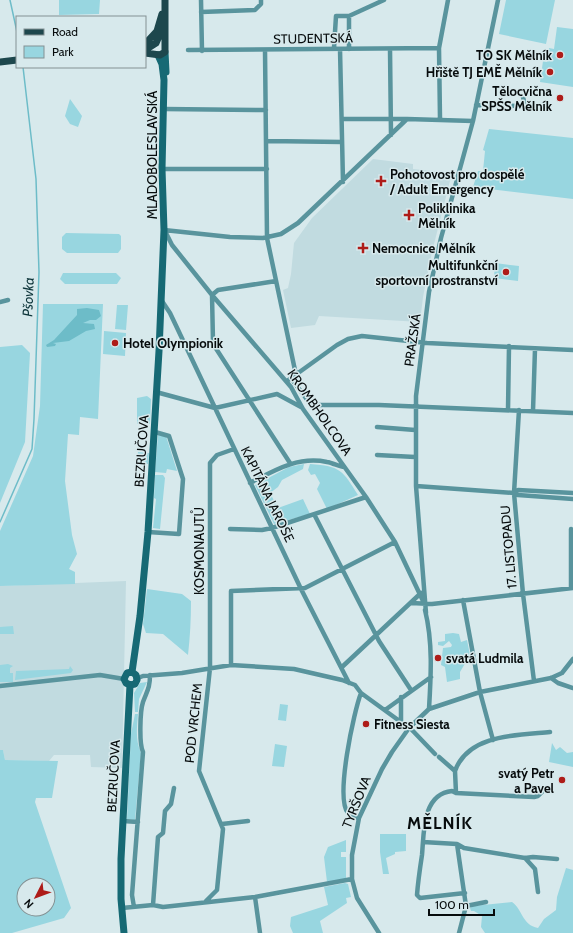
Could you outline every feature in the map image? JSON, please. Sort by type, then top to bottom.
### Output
[{"type":"main road","name":"MLADOBOLESLAVSKÁ","points":[[165,3],[165,49]]},
{"type":"main road","points":[[146,53],[156,55],[165,49],[162,43],[151,44],[157,31],[165,3]]},
{"type":"main road","name":"MLADOBOLESLAVSKÁ","points":[[156,55],[152,50],[151,44],[165,20]]},
{"type":"main road","points":[[0,62],[16,60]]},
{"type":"street","points":[[201,0],[202,50]]},
{"type":"street","points":[[201,12],[255,10],[261,4],[261,0]]},
{"type":"street","points":[[334,48],[336,16],[349,16],[384,0]]},
{"type":"street","points":[[440,119],[440,48],[448,0]]},
{"type":"street","name":"PRAŽSKÁ","points":[[424,606],[416,486],[415,406],[429,292],[441,238],[473,121],[498,0]]},
{"type":"street","points":[[349,16],[349,48]]},
{"type":"street","name":"STUDENTSKÁ","points":[[188,50],[440,48]]},
{"type":"street","name":"MLADOBOLESLAVSKÁ","points":[[164,80],[166,68],[165,49]]},
{"type":"street","points":[[340,49],[343,182]]},
{"type":"street","points":[[390,49],[391,135]]},
{"type":"street","points":[[265,50],[267,238],[276,280],[291,378],[311,405],[415,406],[519,410],[573,414]]},
{"type":"street","name":"MLADOBOLESLAVSKÁ","points":[[156,55],[162,64],[164,80],[162,169],[164,230]]},
{"type":"street","points":[[476,105],[525,106],[523,97]]},
{"type":"street","points":[[164,109],[266,110]]},
{"type":"street","points":[[342,119],[391,118],[473,121]]},
{"type":"street","points":[[164,230],[230,237],[267,238],[281,234],[298,223],[343,182],[407,119]]},
{"type":"street","points":[[266,141],[342,142]]},
{"type":"street","points":[[162,169],[267,169]]},
{"type":"street","name":"KROMBHOLCOVA","points":[[164,230],[172,245],[212,296],[291,378],[303,409],[366,497],[395,542],[420,594]]},
{"type":"street","name":"BEZRUČOVA","points":[[132,672],[140,616],[148,532],[155,432],[164,230]]},
{"type":"street","points":[[276,280],[218,290],[212,296],[213,342],[290,463]]},
{"type":"street","name":"KAPITÁNA JAROŠE","points":[[161,299],[170,313],[301,589],[349,683],[355,685],[361,693],[409,728],[455,771]]},
{"type":"street","points":[[0,302],[8,300]]},
{"type":"street","points":[[291,378],[348,339],[362,336],[423,343],[573,350]]},
{"type":"street","points":[[508,410],[509,346]]},
{"type":"street","points":[[533,411],[535,349]]},
{"type":"street","points":[[156,392],[215,408],[277,394],[303,409]]},
{"type":"street","name":"17. LISTOPADU","points":[[519,410],[514,493],[523,594],[534,681]]},
{"type":"street","points":[[377,427],[415,430]]},
{"type":"street","points":[[148,532],[179,534],[183,479],[169,436],[155,432]]},
{"type":"street","name":"KOSMONAUTŮ","points":[[210,668],[210,463],[217,455],[234,449]]},
{"type":"street","points":[[377,455],[415,457]]},
{"type":"street","points":[[250,483],[290,463],[299,461],[326,462],[344,466]]},
{"type":"street","points":[[416,486],[573,499]]},
{"type":"street","points":[[514,493],[518,490],[573,493]]},
{"type":"street","points":[[230,529],[262,530],[272,528],[315,516],[366,497]]},
{"type":"street","points":[[315,516],[376,636],[411,690]]},
{"type":"street","points":[[411,603],[424,606],[463,600],[572,588],[571,529]]},
{"type":"street","points":[[231,665],[231,591],[301,589],[395,542]]},
{"type":"street","points":[[413,579],[419,580],[423,577]]},
{"type":"street","name":"PRAŽSKÁ","points":[[423,583],[420,594],[430,636],[431,677],[429,709]]},
{"type":"street","points":[[342,667],[420,594]]},
{"type":"street","points":[[463,600],[480,692],[493,740]]},
{"type":"street","points":[[429,709],[480,692],[551,678],[562,673],[573,659]]},
{"type":"street","points":[[0,686],[100,675],[124,679],[126,683],[130,685],[135,684],[138,678],[150,675],[182,673],[231,665],[294,669],[349,683]]},
{"type":"street","name":"POD VRCHEM","points":[[206,901],[217,890],[222,824],[199,771],[210,668]]},
{"type":"street","points":[[124,679],[126,675],[132,672],[138,678]]},
{"type":"street","name":"BEZRUČOVA","points":[[134,907],[132,895],[143,752],[140,745],[142,703],[149,692],[150,675]]},
{"type":"street","points":[[385,710],[401,697],[431,677]]},
{"type":"street","points":[[551,678],[558,683],[573,688]]},
{"type":"street","name":"BEZRUČOVA","points":[[124,933],[120,881],[130,685]]},
{"type":"street","points":[[359,818],[348,814],[346,811],[344,791],[345,768],[352,727],[361,693]]},
{"type":"street","points":[[401,697],[401,722]]},
{"type":"street","name":"TYRŠOVA","points":[[379,933],[357,898],[352,879],[353,842],[359,818],[382,769],[409,728],[429,709]]},
{"type":"street","points":[[456,793],[455,771],[460,761],[472,749],[493,740],[519,735],[550,732]]},
{"type":"street","points":[[153,905],[158,837],[163,833],[165,811],[171,804],[174,788]]},
{"type":"street","points":[[465,893],[418,897],[423,827],[432,802],[445,791],[452,791],[456,793],[534,797],[538,796],[542,791]]},
{"type":"street","name":"BEZRUČOVA","points":[[123,821],[138,822]]},
{"type":"street","points":[[222,824],[248,821]]},
{"type":"street","points":[[423,842],[457,844],[464,848],[525,858],[533,856],[557,859]]},
{"type":"street","points":[[457,844],[466,906],[459,933]]},
{"type":"street","points":[[525,858],[534,869],[538,892]]},
{"type":"street","points":[[122,908],[153,905],[163,907],[206,901],[255,897],[352,879]]},
{"type":"street","points":[[255,897],[260,933]]},
{"type":"street","points":[[466,906],[486,902]]},
{"type":"shaded area","name":"Nemocnice Mělník","points":[[373,159],[413,164],[413,169],[452,173],[432,252],[423,297],[420,322],[319,316],[315,325],[291,328],[283,290],[288,288],[294,243],[312,218]]},
{"type":"shaded area","points":[[87,308],[99,310],[101,316],[96,320],[90,320],[83,323],[94,324],[95,329],[86,331],[69,341],[53,343],[56,344],[55,346],[47,347],[46,345],[54,340],[77,315],[77,309]]},
{"type":"shaded area","points":[[126,581],[122,768],[91,767],[90,755],[54,755],[49,761],[5,760],[3,750],[0,750],[0,586]]},
{"type":"green space","points":[[59,0],[100,0],[99,14],[59,15]]},
{"type":"green space","points":[[506,0],[555,0],[546,44],[499,34]]},
{"type":"green space","name":"TO SK Mělník","points":[[557,27],[573,29],[573,87],[540,82],[543,61],[547,62],[549,48],[554,49]]},
{"type":"green space","points":[[70,99],[82,116],[78,127],[70,124],[65,116]]},
{"type":"green space","points":[[489,129],[573,138],[573,199],[473,187],[478,171],[483,171],[485,151],[483,150]]},
{"type":"green space","points":[[66,233],[119,234],[121,236],[121,249],[118,253],[67,253],[62,249],[62,237]]},
{"type":"green space","name":"Multifunkční sportovní prostranství","points":[[495,263],[519,266],[518,281],[494,278]]},
{"type":"green space","points":[[63,273],[116,273],[121,278],[117,284],[65,284],[60,279]]},
{"type":"green space","points":[[43,304],[103,304],[98,419],[80,417],[79,435],[68,434],[65,481],[72,535],[77,554],[69,569],[75,572],[75,584],[0,586],[0,531],[33,456],[40,406]]},
{"type":"green space","points":[[117,305],[128,305],[126,330],[115,329]]},
{"type":"green space","name":"Hotel Olympionik","points":[[104,331],[126,333],[125,356],[103,354]]},
{"type":"green space","points":[[22,345],[30,353],[25,442],[0,503],[0,347]]},
{"type":"green space","points":[[147,396],[151,399],[150,424],[137,424],[137,398]]},
{"type":"green space","points":[[158,435],[166,436],[177,471],[167,469],[166,473],[155,472]]},
{"type":"green space","points":[[138,452],[149,453],[148,464],[137,463]]},
{"type":"green space","points":[[304,464],[303,469],[282,480],[278,487],[270,493],[278,508],[303,499],[310,514],[274,524],[255,485],[289,467]]},
{"type":"green space","points":[[310,464],[328,466],[340,471],[349,480],[358,495],[327,509],[317,489],[320,483],[315,474],[311,475],[308,470]]},
{"type":"green space","points":[[155,475],[163,475],[165,478],[160,529],[153,528],[156,499],[154,498]]},
{"type":"green space","points":[[147,589],[182,594],[191,601],[188,655],[163,634],[146,633],[143,624]]},
{"type":"green space","points":[[13,626],[14,634],[0,634],[0,627]]},
{"type":"green space","points":[[445,634],[459,634],[461,642],[467,640],[470,655],[460,672],[460,679],[447,682],[445,667],[441,665],[443,648],[451,647],[452,645],[449,641],[443,646],[438,645],[438,642],[445,641]]},
{"type":"green space","points":[[8,664],[13,666],[10,668],[10,673],[13,673],[13,682],[0,682],[0,665]]},
{"type":"green space","points":[[70,666],[73,670],[71,673],[15,680],[16,671],[69,669]]},
{"type":"green space","points":[[147,682],[139,699],[138,712],[135,712],[134,693],[140,683]]},
{"type":"green space","points":[[280,704],[288,705],[286,721],[278,720]]},
{"type":"green space","points":[[135,714],[138,714],[137,738],[141,753],[135,820],[127,819],[131,734]]},
{"type":"green space","points":[[552,743],[556,750],[560,747],[567,753],[573,752],[573,767],[549,762]]},
{"type":"green space","points":[[275,744],[287,746],[284,767],[272,766]]},
{"type":"green space","points":[[0,750],[3,750],[5,760],[58,761],[52,798],[36,798],[35,802],[71,908],[64,918],[12,933],[0,933]]},
{"type":"green space","points":[[380,834],[406,834],[406,851],[395,852],[395,854],[386,858],[389,874],[383,874],[380,852]]},
{"type":"green space","points":[[346,840],[346,852],[341,852],[341,857],[346,857],[346,879],[327,882],[324,857],[328,847]]},
{"type":"green space","points":[[566,868],[573,870],[573,933],[485,933],[481,927],[482,916],[474,911],[471,911],[470,908],[473,906],[512,902],[516,905],[529,924],[538,928],[544,919],[556,910],[557,897]]},
{"type":"green space","points":[[345,883],[348,884],[351,897],[346,898],[347,903],[320,921],[323,933],[293,933],[290,926],[291,917],[328,905],[324,887]]},
{"type":"waterway","name":"Pšovka","points":[[10,0],[16,27]]},
{"type":"waterway","name":"Pšovka","points":[[0,522],[32,449],[34,419],[39,272],[36,179],[23,68]]},
{"type":"place","name":"TO SK Mělník","points":[[560,55]]},
{"type":"place","name":"Hřiště TJ EMĚ Mělník","points":[[550,72]]},
{"type":"place","name":"Tělocvična SPŠS Mělník","points":[[560,98]]},
{"type":"place","name":"Pohotovost pro dospělé / Adult Emergency","points":[[381,181]]},
{"type":"place","name":"Poliklinika Mělník","points":[[409,215]]},
{"type":"place","name":"Nemocnice Mělník","points":[[363,248]]},
{"type":"place","name":"Multifunkční sportovní prostranství","points":[[506,272]]},
{"type":"place","name":"Hotel Olympionik","points":[[115,343]]},
{"type":"place","name":"svatá Ludmila","points":[[438,658]]},
{"type":"place","name":"Fitness Siesta","points":[[366,724]]},
{"type":"place","name":"svatý Petr a Pavel","points":[[562,780]]},
{"type":"district","name":"MĚLNÍK","points":[[440,823]]}]
